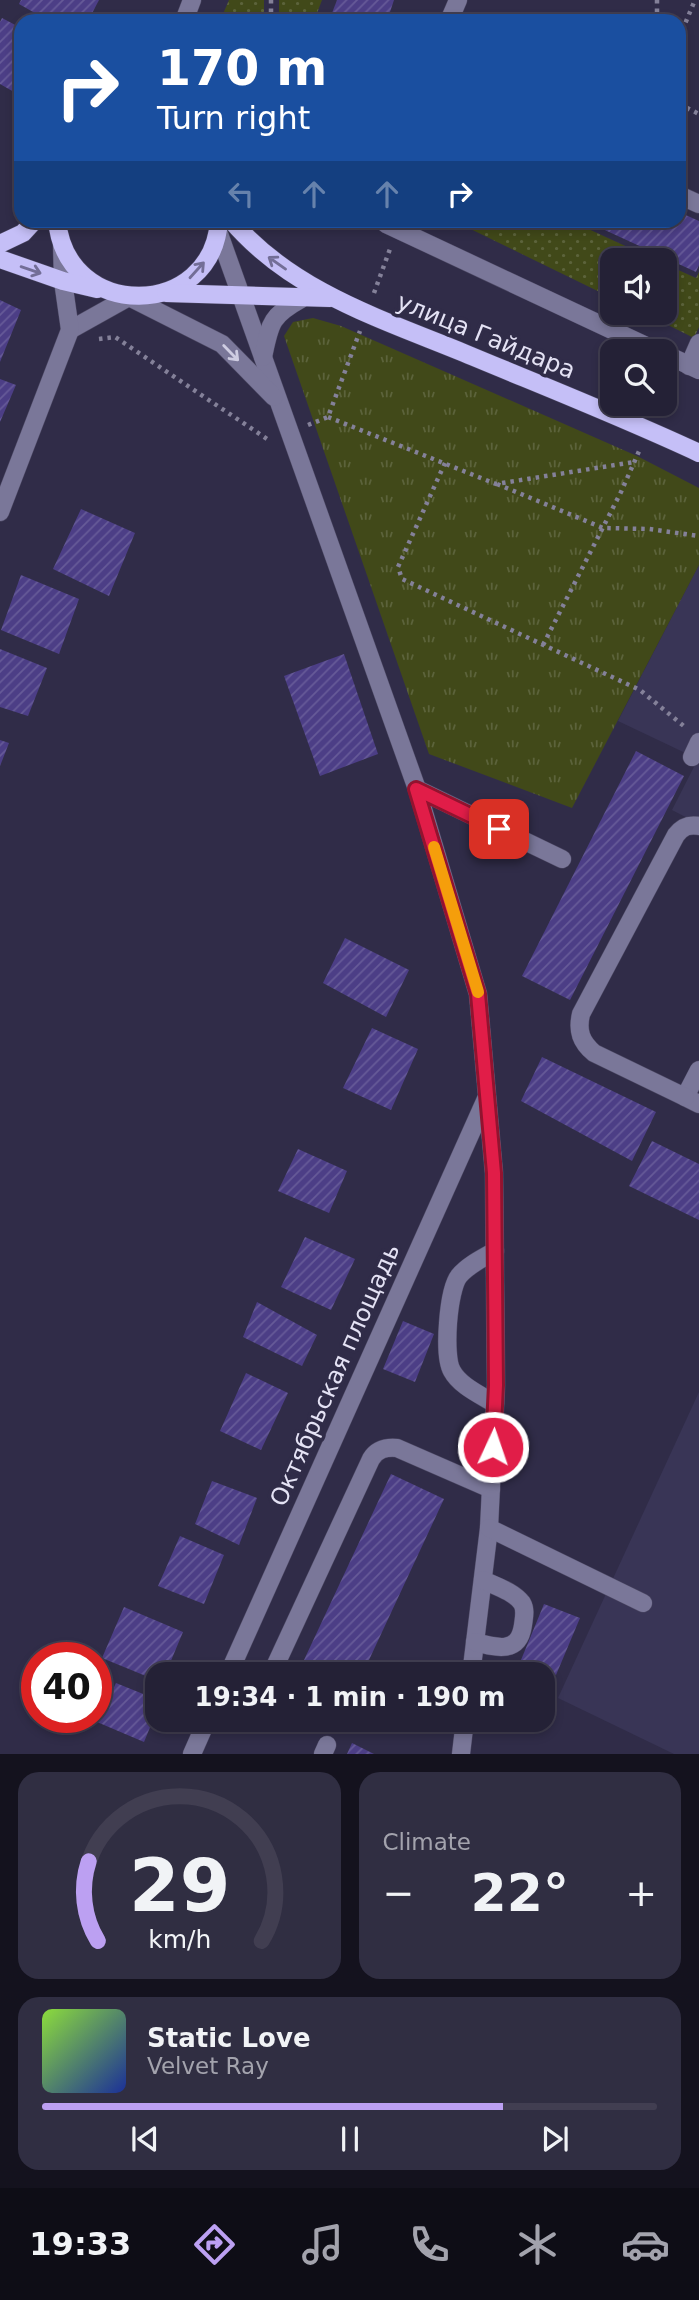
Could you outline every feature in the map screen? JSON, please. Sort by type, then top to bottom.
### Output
[{"type":"main road","points":[[0,244],[28,228]]},
{"type":"main road","points":[[59,228],[62,245],[79,271],[90,282],[107,291]]},
{"type":"main road","points":[[0,258],[63,281],[129,297],[152,296],[183,284],[199,270],[211,252],[220,228]]},
{"type":"main road","name":"улица Гайдара","points":[[229,228],[244,236],[272,261],[330,298],[699,453]]},
{"type":"main road","name":"улица Гайдара","points":[[163,293],[330,298]]},
{"type":"street","points":[[223,228],[241,296],[416,789],[478,994],[494,1173],[495,1404],[489,1528],[473,1662]]},
{"type":"street","points":[[397,228],[632,339]]},
{"type":"street","points":[[0,512],[70,330],[63,281],[62,245]]},
{"type":"street","points":[[70,330],[129,297],[222,344],[279,402]]},
{"type":"street","points":[[263,357],[274,318],[282,309],[301,299]]},
{"type":"street","points":[[677,360],[694,368],[699,344]]},
{"type":"street","points":[[416,789],[562,859]]},
{"type":"street","points":[[699,826],[687,826],[676,835],[581,1014],[579,1024],[584,1045],[594,1053],[692,1100],[699,1070]]},
{"type":"street","name":"Октябрьская площадь","points":[[234,1662],[487,1096]]},
{"type":"street","points":[[495,1251],[466,1269],[455,1283],[447,1354],[451,1370],[456,1377],[495,1404]]},
{"type":"street","points":[[277,1662],[371,1459],[378,1451],[397,1448],[491,1489]]},
{"type":"street","points":[[489,1528],[643,1603]]},
{"type":"street","points":[[475,1642],[499,1647],[512,1645],[522,1634],[525,1609],[519,1600],[483,1580]]},
{"type":"street","points":[[192,1754],[202,1732]]},
{"type":"street","points":[[461,1754],[464,1732]]},
{"type":"path","points":[[686,21],[695,0]]},
{"type":"path","points":[[328,417],[603,528],[649,529],[699,536]]},
{"type":"path","points":[[543,645],[649,430]]},
{"type":"path","points":[[496,484],[634,462]]},
{"type":"path","points":[[445,463],[398,567],[402,579],[640,690],[693,743]]},
{"type":"shaded area","points":[[699,565],[699,824],[672,810],[698,759],[618,721]]},
{"type":"shaded area","points":[[699,1392],[699,1754],[674,1754],[558,1698]]},
{"type":"green space","points":[[229,0],[264,0],[264,14],[223,14]]},
{"type":"green space","points":[[279,0],[322,0],[317,14],[279,14]]},
{"type":"green space","points":[[468,228],[586,228],[630,248],[600,248],[600,292]]},
{"type":"green space","points":[[677,269],[696,278],[699,272],[699,327],[694,338],[668,325],[677,325]]},
{"type":"green space","points":[[313,318],[341,326],[637,456],[699,488],[699,565],[572,808],[429,754],[284,336],[293,322]]},
{"type":"building","points":[[21,0],[99,0],[92,14],[37,14],[19,4]]},
{"type":"building","points":[[337,0],[394,0],[389,14],[332,14]]},
{"type":"building","points":[[2,18],[14,24],[14,92],[0,84]]},
{"type":"building","points":[[686,215],[699,221],[699,265],[696,272],[677,263],[677,248],[644,248],[600,228],[686,228]]},
{"type":"building","points":[[0,300],[21,310],[0,362]]},
{"type":"building","points":[[0,379],[16,385],[0,422]]},
{"type":"building","points":[[81,509],[135,533],[109,596],[53,569]]},
{"type":"building","points":[[21,575],[79,599],[59,654],[1,630]]},
{"type":"building","points":[[0,649],[47,668],[28,716],[0,707]]},
{"type":"building","points":[[344,654],[378,754],[320,776],[284,676]]},
{"type":"building","points":[[0,740],[9,743],[0,766]]},
{"type":"building","points":[[636,751],[684,776],[570,1000],[522,976]]},
{"type":"building","points":[[345,938],[409,970],[386,1017],[323,983]]},
{"type":"building","points":[[372,1028],[418,1049],[391,1110],[343,1088]]},
{"type":"building","points":[[542,1057],[656,1112],[632,1161],[521,1101]]},
{"type":"building","points":[[652,1141],[699,1164],[699,1220],[629,1186]]},
{"type":"building","points":[[298,1149],[347,1171],[329,1213],[278,1191]]},
{"type":"building","points":[[305,1237],[355,1259],[331,1310],[281,1287]]},
{"type":"building","points":[[257,1302],[317,1335],[302,1366],[243,1337]]},
{"type":"building","points":[[403,1321],[434,1334],[415,1382],[383,1369]]},
{"type":"building","points":[[246,1373],[288,1393],[261,1450],[220,1431]]},
{"type":"building","points":[[391,1474],[444,1499],[368,1662],[303,1662]]},
{"type":"building","points":[[212,1481],[257,1498],[239,1545],[195,1524]]},
{"type":"building","points":[[180,1536],[224,1555],[204,1604],[158,1586]]},
{"type":"building","points":[[544,1604],[580,1618],[556,1675],[555,1662],[521,1660]]},
{"type":"building","points":[[124,1607],[183,1632],[170,1662],[145,1662],[145,1676],[112,1662],[112,1642],[109,1642]]},
{"type":"building","points":[[116,1683],[145,1695],[145,1732],[148,1732],[144,1742],[112,1728],[112,1691]]},
{"type":"building","points":[[352,1743],[374,1754],[347,1754]]},
{"type":"slow traffic","points":[[434,847],[478,992]]},
{"type":"route","points":[[493,1447],[496,1385],[494,1173],[478,994],[416,789],[499,829]]}]
